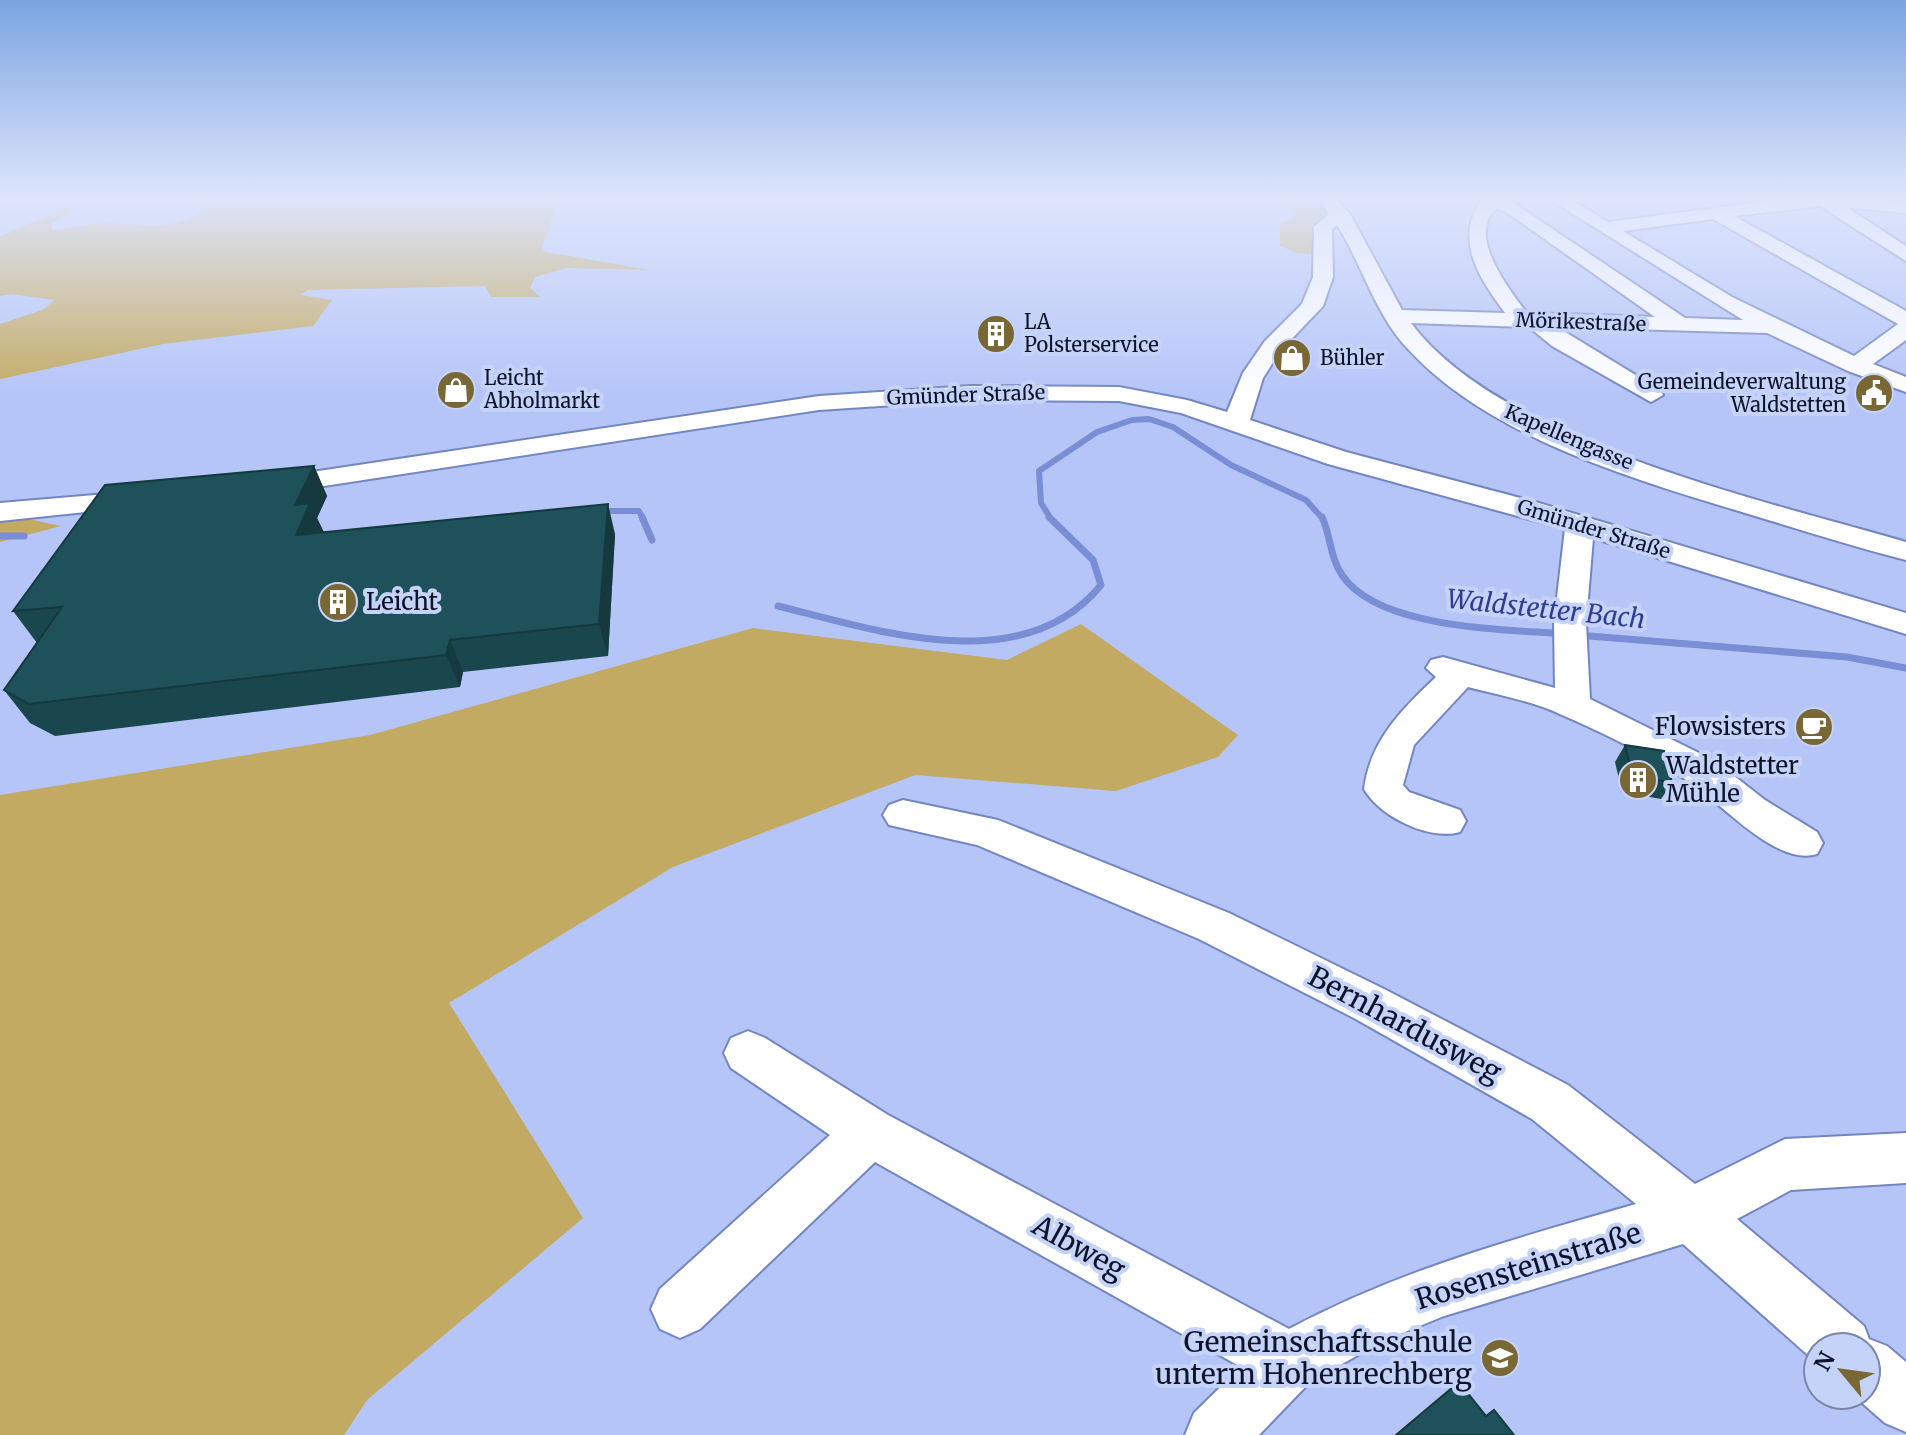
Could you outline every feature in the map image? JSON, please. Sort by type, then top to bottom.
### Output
[{"type":"street","points":[[1236,423],[1251,378],[1273,346],[1312,306],[1323,277],[1323,264]]},
{"type":"street","name":"Kapellengasse","points":[[1367,264],[1394,316],[1414,343],[1448,376],[1475,395],[1564,439],[1654,474],[1906,551]]},
{"type":"street","points":[[1485,264],[1528,320],[1651,395]]},
{"type":"street","points":[[1593,264],[1682,326]]},
{"type":"street","points":[[1661,264],[1769,327],[1906,385]]},
{"type":"street","points":[[1807,264],[1906,320]]},
{"type":"street","name":"Mörikestraße","points":[[1394,316],[1769,327]]},
{"type":"street","points":[[1856,366],[1906,329]]},
{"type":"street","name":"Gmünder Straße","points":[[244,489],[378,472],[760,410],[860,399],[1083,391],[1158,400],[1337,458],[1580,524],[1906,624]]},
{"type":"street","points":[[0,512],[166,496]]},
{"type":"street","points":[[1573,705],[1571,633],[1580,524]]},
{"type":"street","points":[[1446,821],[1395,802],[1383,789],[1383,768],[1398,737],[1452,671],[1573,705],[1702,771],[1751,810],[1803,843]]},
{"type":"street","name":"Bernhardusweg","points":[[903,815],[984,831],[1214,926],[1370,1004],[1550,1102],[1691,1215],[1825,1331]]},
{"type":"street","name":"Albweg","points":[[748,1053],[870,1132],[1289,1361]]},
{"type":"street","points":[[680,1309],[870,1132]]},
{"type":"street","name":"Rosensteinstraße","points":[[1216,1435],[1289,1361],[1363,1321],[1443,1288],[1691,1215],[1785,1165],[1839,1159],[1906,1158]]},
{"type":"street","points":[[1882,1381],[1906,1402]]},
{"type":"shaded area","points":[[0,264],[615,264],[649,270],[566,268],[535,277],[530,288],[540,297],[491,297],[485,286],[308,290],[300,295],[332,300],[313,326],[163,344],[0,379],[0,324],[42,310],[55,300],[11,294],[0,296]]},
{"type":"shaded area","points":[[0,513],[61,526],[0,542]]},
{"type":"shaded area","points":[[1081,624],[1238,735],[1218,757],[1116,791],[915,775],[673,867],[449,1003],[583,1218],[367,1400],[344,1435],[0,1435],[0,795],[370,735],[753,628],[1007,660]]},
{"type":"building","name":"Leicht","points":[[314,466],[295,505],[310,503],[296,535],[608,504],[599,624],[450,640],[446,655],[29,704],[4,690],[62,607],[13,611],[105,485]]},
{"type":"building","points":[[1625,745],[1664,751],[1672,783],[1632,775]]},
{"type":"building","points":[[1459,1382],[1486,1416],[1494,1410],[1514,1435],[1396,1435]]},
{"type":"waterway","name":"Waldstetter Bach","points":[[1051,519],[1041,503],[1039,471],[1097,432],[1132,420],[1149,419],[1173,427],[1231,465],[1306,500],[1322,518]]},
{"type":"waterway","name":"Waldstetter Bach","points":[[600,511],[639,511],[642,517]]},
{"type":"waterway","name":"Waldstetter Bach","points":[[642,517],[652,540]]},
{"type":"waterway","name":"Waldstetter Bach","points":[[1322,518],[1342,575],[1359,593],[1383,606],[1444,623],[1563,634]]},
{"type":"waterway","name":"Waldstetter Bach","points":[[778,606],[860,627],[948,640],[991,640],[1032,632],[1069,614],[1101,585],[1093,560],[1051,519]]},
{"type":"waterway","name":"Waldstetter Bach","points":[[0,536],[24,536]]},
{"type":"waterway","name":"Waldstetter Bach","points":[[1577,635],[1847,657],[1906,668]]},
{"type":"place","name":"LA Polsterservice","points":[[996,334]]},
{"type":"place","name":"Bühler","points":[[1292,358]]},
{"type":"place","name":"Leicht Abholmarkt","points":[[456,390]]},
{"type":"place","name":"Gemeindeverwaltung Waldstetten","points":[[1874,393]]},
{"type":"place","name":"Leicht","points":[[338,602]]},
{"type":"place","name":"Flowsisters","points":[[1814,727]]},
{"type":"place","name":"Waldstetter Mühle","points":[[1638,780]]},
{"type":"place","name":"Gemeinschaftsschule unterm Hohenrechberg","points":[[1500,1358]]}]
